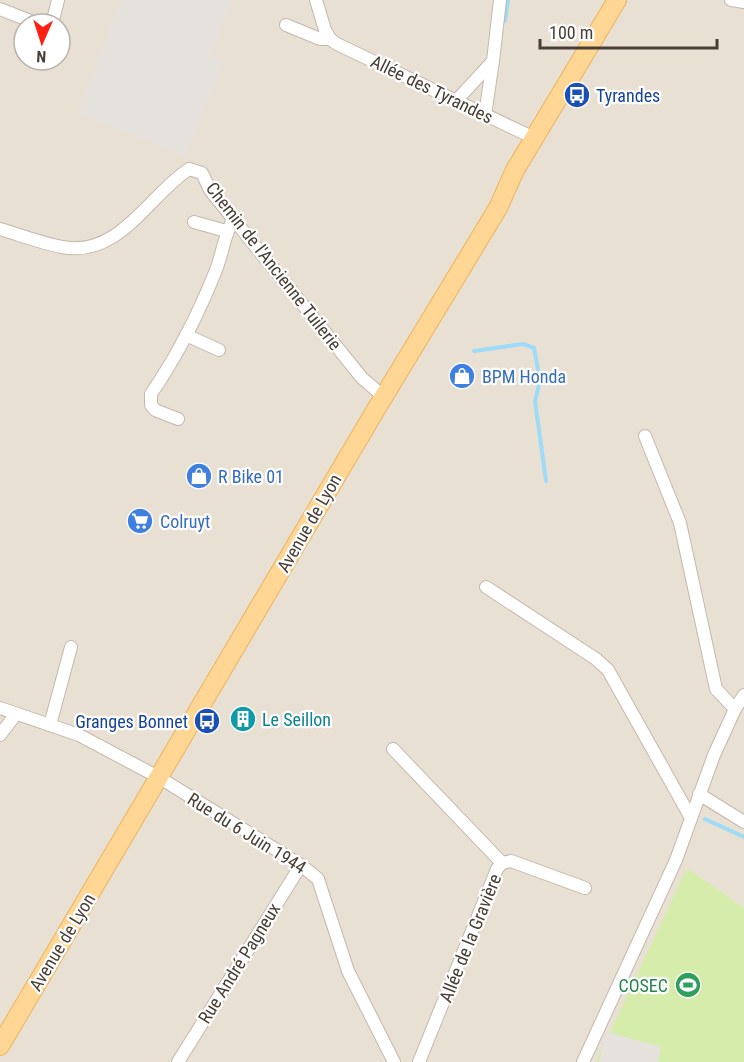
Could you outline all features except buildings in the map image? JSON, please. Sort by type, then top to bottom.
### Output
[{"type":"main road","name":"Avenue de Lyon","points":[[0,1046],[498,208],[515,170],[617,0]]},
{"type":"street","points":[[316,0],[330,39]]},
{"type":"street","points":[[485,115],[500,0]]},
{"type":"street","points":[[731,0],[744,2]]},
{"type":"street","name":"Allée des Tyrandes","points":[[286,25],[320,39],[330,39],[534,138]]},
{"type":"street","points":[[456,101],[493,61]]},
{"type":"street","name":"Chemin de l'Ancienne Tuilerie","points":[[0,229],[63,248],[86,249],[110,240],[132,222],[167,185],[189,169],[202,173],[210,190],[362,378],[384,397]]},
{"type":"street","points":[[178,419],[155,411],[151,405],[151,394],[186,335],[217,269],[226,231],[234,218]]},
{"type":"street","points":[[194,222],[226,231]]},
{"type":"street","points":[[186,335],[219,350]]},
{"type":"street","points":[[645,436],[680,523],[716,690],[735,709]]},
{"type":"street","points":[[486,587],[596,659],[608,670],[690,818]]},
{"type":"street","points":[[50,725],[71,647]]},
{"type":"street","points":[[583,1062],[676,860],[699,794],[735,709],[744,695]]},
{"type":"street","name":"Rue du 6 Juin 1944","points":[[0,708],[79,735],[160,778],[301,865],[318,879],[348,971],[394,1062]]},
{"type":"street","points":[[0,735],[16,714]]},
{"type":"street","points":[[393,749],[502,863]]},
{"type":"street","points":[[699,794],[744,822]]},
{"type":"street","name":"Allée de la Gravière","points":[[419,1062],[502,863],[511,861],[585,888]]},
{"type":"street","name":"Rue André Pagneux","points":[[178,1062],[301,865]]},
{"type":"shaded area","points":[[0,0],[744,0],[744,1062],[0,1062]]},
{"type":"shaded area","points":[[121,0],[232,0],[211,55],[223,62],[185,156],[77,113]]},
{"type":"shaded area","points":[[607,1032],[661,1047],[658,1062],[599,1062]]},
{"type":"green space","name":"COSEC","points":[[687,868],[744,908],[744,1062],[596,1062]]},
{"type":"waterway","points":[[505,21],[508,0]]},
{"type":"waterway","points":[[474,351],[523,344],[534,348],[540,381],[535,401],[546,481]]},
{"type":"waterway","points":[[705,819],[744,837]]},
{"type":"place","name":"Tyrandes","points":[[577,95]]},
{"type":"place","name":"BPM Honda","points":[[462,376]]},
{"type":"place","name":"R Bike 01","points":[[199,476]]},
{"type":"place","name":"Colruyt","points":[[140,521]]},
{"type":"place","name":"Le Seillon","points":[[243,719]]},
{"type":"place","name":"Granges Bonnet","points":[[207,721]]},
{"type":"place","name":"COSEC","points":[[688,985]]}]
